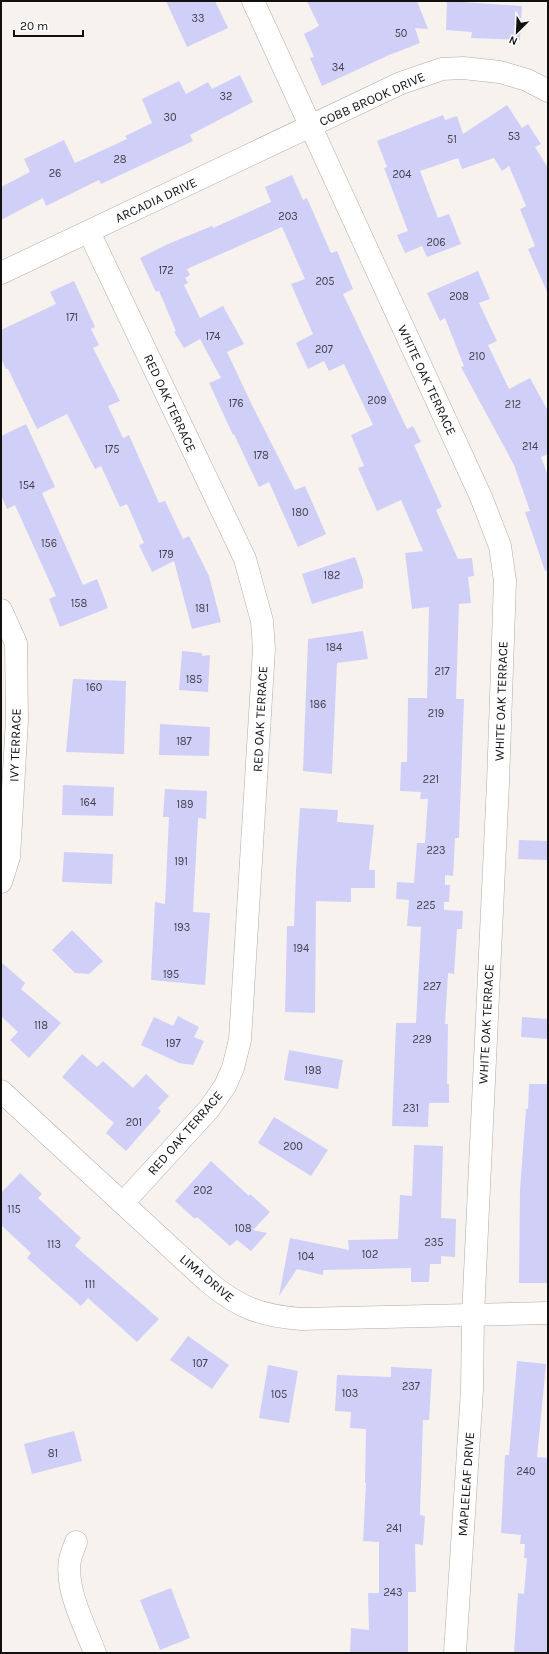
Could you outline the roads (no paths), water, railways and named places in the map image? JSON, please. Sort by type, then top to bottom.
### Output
[{"type":"street","name":"WHITE OAK TERRACE","points":[[252,1],[482,498],[500,546],[504,574],[498,783],[473,1315]]},
{"type":"street","name":"COBB BROOK DRIVE","points":[[310,127],[401,83],[442,69],[463,68],[500,72],[527,80],[548,91]]},
{"type":"street","name":"ARCADIA DRIVE","points":[[1,274],[310,127]]},
{"type":"street","name":"RED OAK TERRACE","points":[[89,232],[245,559],[262,621],[264,649],[240,1040],[233,1068],[225,1086],[209,1109],[123,1203]]},
{"type":"street","name":"IVY TERRACE","points":[[1,610],[16,643],[17,720],[9,857],[1,882]]},
{"type":"street","name":"LIMA DRIVE","points":[[1,1091],[222,1293],[255,1312],[278,1317],[302,1319],[473,1315]]},
{"type":"street","points":[[473,1315],[548,1313]]},
{"type":"street","name":"MAPLELEAF DRIVE","points":[[455,1653],[472,1390],[473,1315]]},
{"type":"street","points":[[76,1542],[70,1559],[69,1575],[73,1594],[95,1653]]}]
